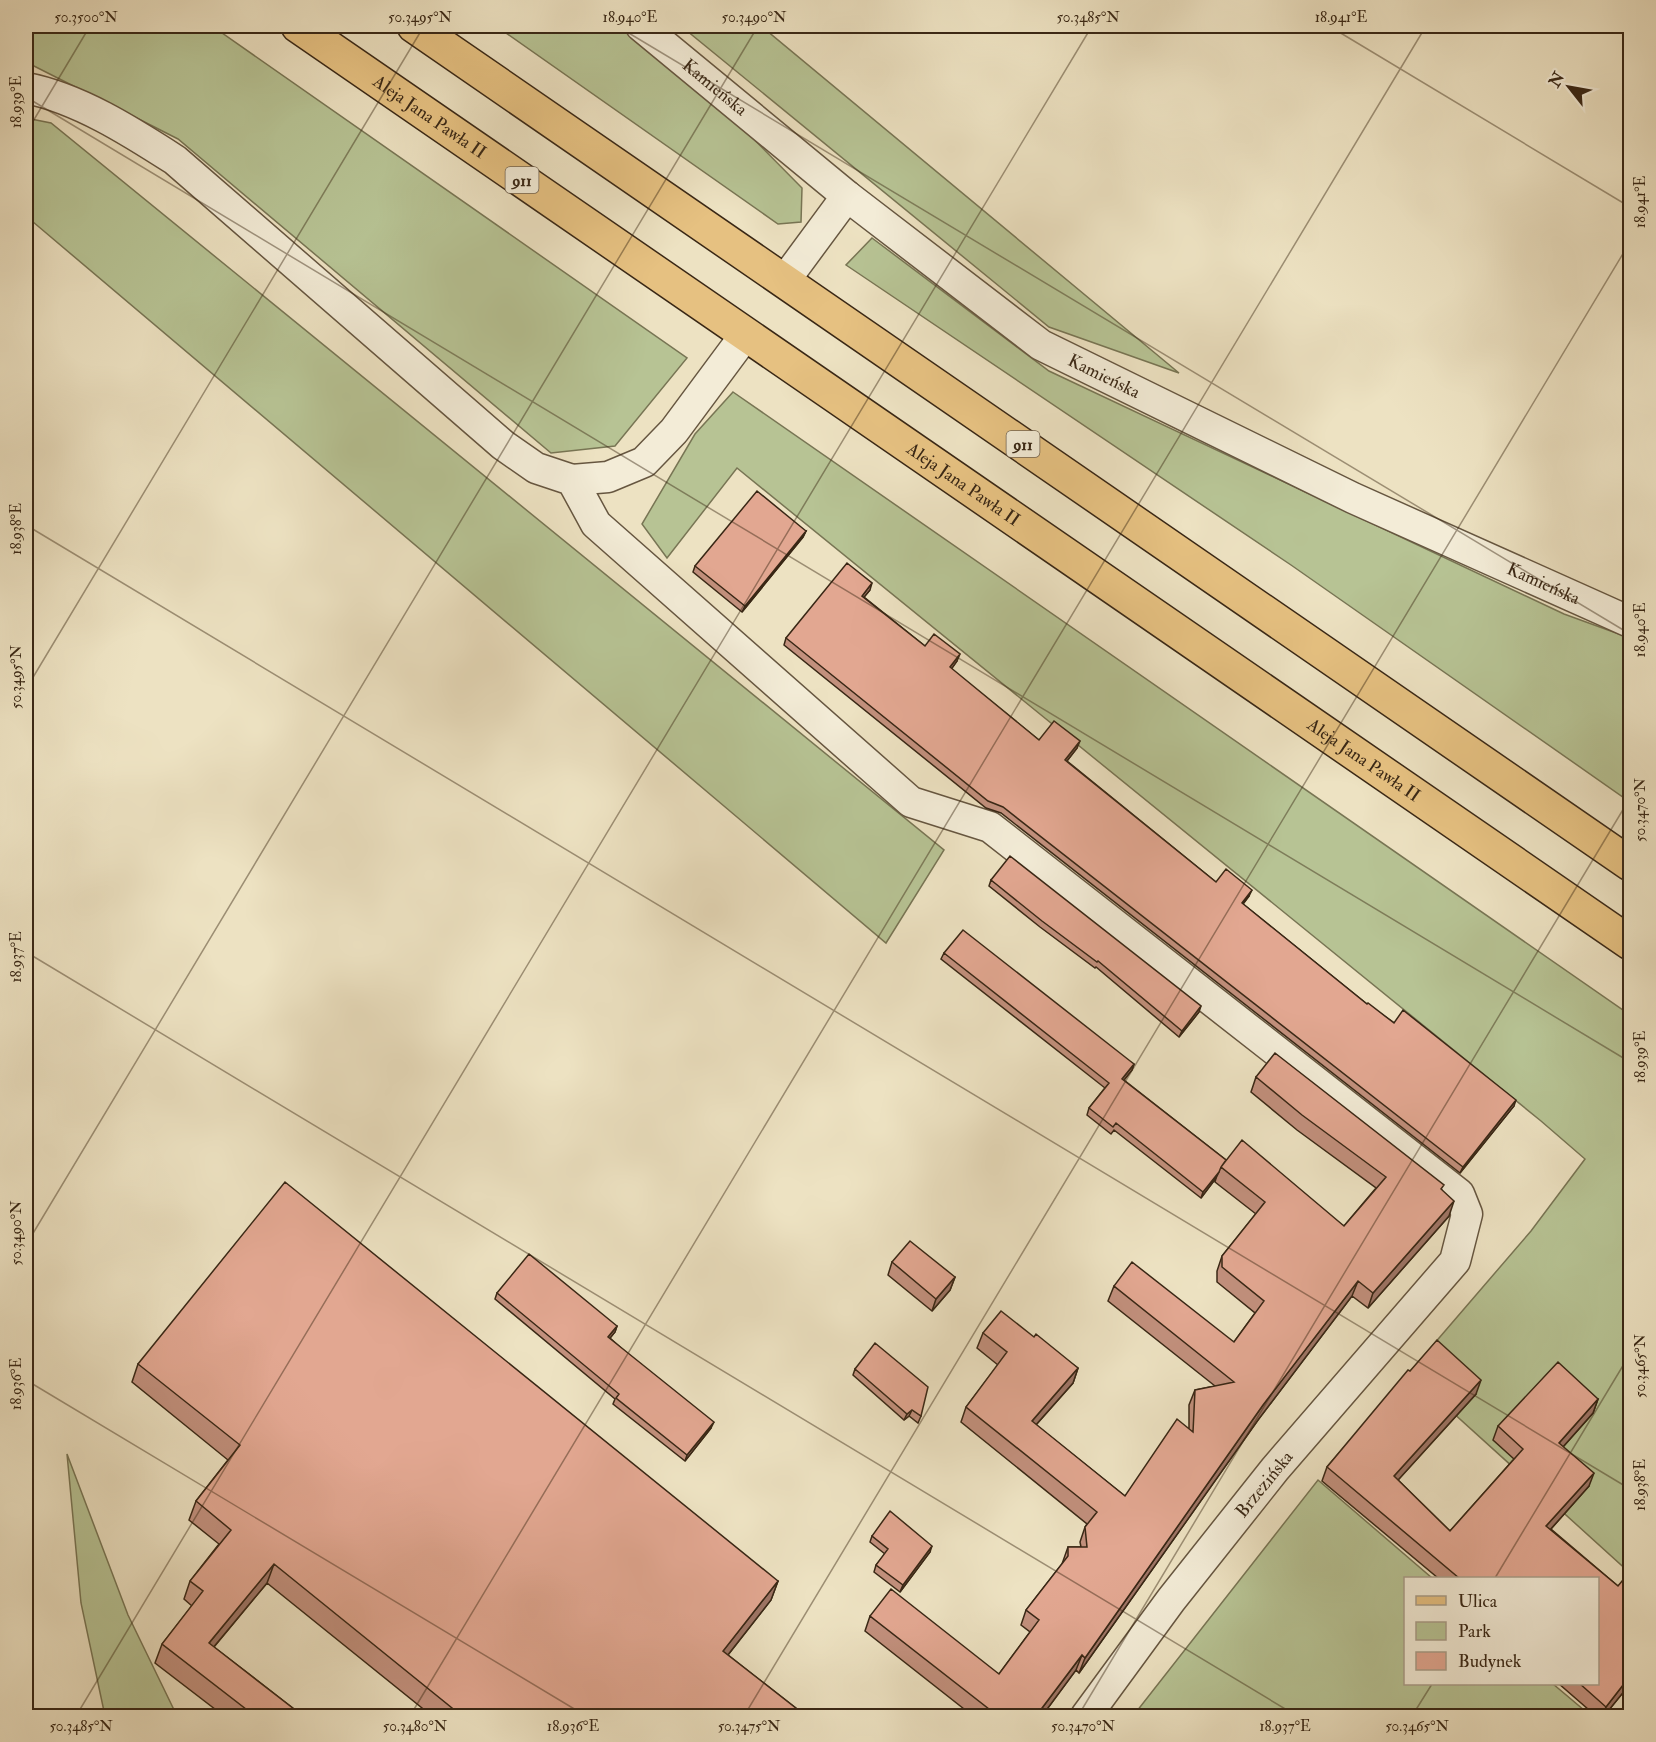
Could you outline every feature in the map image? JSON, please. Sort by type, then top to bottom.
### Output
[{"type":"main road","name":"Aleja Jana Pawła II","points":[[298,26],[1630,943]]},
{"type":"main road","name":"911","points":[[414,26],[1630,864]]},
{"type":"street","name":"Kamieńska","points":[[641,26],[846,196],[1041,345],[1353,498],[1630,622]]},
{"type":"street","points":[[26,88],[50,93],[130,130],[175,160],[503,445],[536,468],[572,480],[608,477],[644,462],[674,431],[747,334]]},
{"type":"street","points":[[785,280],[846,196]]},
{"type":"street","name":"Brzezińska","points":[[572,480],[596,524],[911,802],[990,827],[1459,1194],[1467,1214],[1455,1261],[1275,1469],[1171,1600],[1086,1716]]},
{"type":"green space","points":[[26,26],[212,26],[687,358],[615,446],[551,453],[178,139],[26,62]]},
{"type":"green space","points":[[496,26],[622,26],[722,107],[802,188],[801,222],[778,224]]},
{"type":"green space","points":[[681,26],[761,26],[1179,373],[1049,327]]},
{"type":"green space","points":[[26,118],[51,123],[944,850],[886,943],[26,216]]},
{"type":"green space","points":[[872,238],[1049,371],[1564,614],[1630,638],[1630,802],[1291,565],[846,265]]},
{"type":"green space","points":[[733,392],[1630,1015],[1630,1573],[1409,1373],[1531,1231],[1585,1159],[737,468],[667,558],[642,524],[695,434]]},
{"type":"green space","points":[[67,1454],[128,1615],[177,1716],[105,1716],[81,1603]]},
{"type":"green space","points":[[1318,1480],[1431,1577],[1404,1577],[1404,1685],[1554,1685],[1591,1716],[1133,1716]]},
{"type":"building","points":[[757,491],[806,531],[745,606],[695,566]]},
{"type":"building","points":[[847,563],[872,583],[862,596],[925,646],[934,634],[960,654],[950,667],[1039,740],[1054,721],[1080,741],[1065,760],[1216,882],[1226,869],[1252,890],[1242,903],[1367,1004],[1394,1023],[1403,1010],[1516,1100],[1463,1167],[1003,807],[988,801],[786,638]]},
{"type":"building","points":[[1010,856],[1201,1006],[1182,1031],[1098,961],[1042,921],[991,880]]},
{"type":"building","points":[[963,930],[1134,1064],[1122,1079],[1226,1160],[1203,1192],[1116,1123],[1113,1127],[1089,1108],[1109,1083],[944,953]]},
{"type":"building","points":[[1275,1053],[1444,1185],[1441,1189],[1454,1201],[1373,1293],[1358,1281],[1263,1405],[1085,1658],[1082,1655],[1036,1716],[998,1716],[870,1616],[891,1589],[999,1674],[1039,1620],[1026,1610],[1068,1556],[1068,1547],[1087,1547],[1085,1527],[1097,1512],[966,1407],[1007,1352],[983,1333],[1001,1311],[1034,1337],[1036,1334],[1078,1368],[1032,1421],[1125,1496],[1177,1419],[1193,1432],[1195,1390],[1234,1382],[1114,1286],[1132,1262],[1234,1342],[1264,1301],[1222,1267],[1222,1256],[1265,1202],[1221,1167],[1242,1140],[1344,1226],[1386,1177],[1302,1115],[1256,1077]]},
{"type":"building","points":[[285,1182],[778,1581],[723,1651],[806,1716],[462,1716],[274,1564],[209,1643],[303,1716],[255,1716],[162,1644],[203,1591],[190,1581],[231,1530],[196,1501],[240,1445],[138,1364]]},
{"type":"building","points":[[910,1241],[955,1277],[936,1299],[892,1262]]},
{"type":"building","points":[[529,1254],[617,1326],[608,1337],[714,1422],[687,1455],[616,1398],[619,1394],[497,1293]]},
{"type":"building","points":[[1437,1340],[1481,1380],[1394,1476],[1450,1531],[1523,1449],[1498,1426],[1558,1362],[1598,1399],[1559,1443],[1594,1473],[1546,1526],[1618,1586],[1627,1575],[1630,1577],[1630,1676],[1606,1707],[1581,1685],[1599,1685],[1599,1577],[1458,1577],[1327,1467],[1408,1370],[1410,1371]]},
{"type":"building","points":[[875,1343],[928,1387],[921,1416],[912,1410],[907,1414],[855,1369]]},
{"type":"building","points":[[890,1511],[932,1546],[903,1585],[876,1565],[888,1549],[872,1536]]}]
